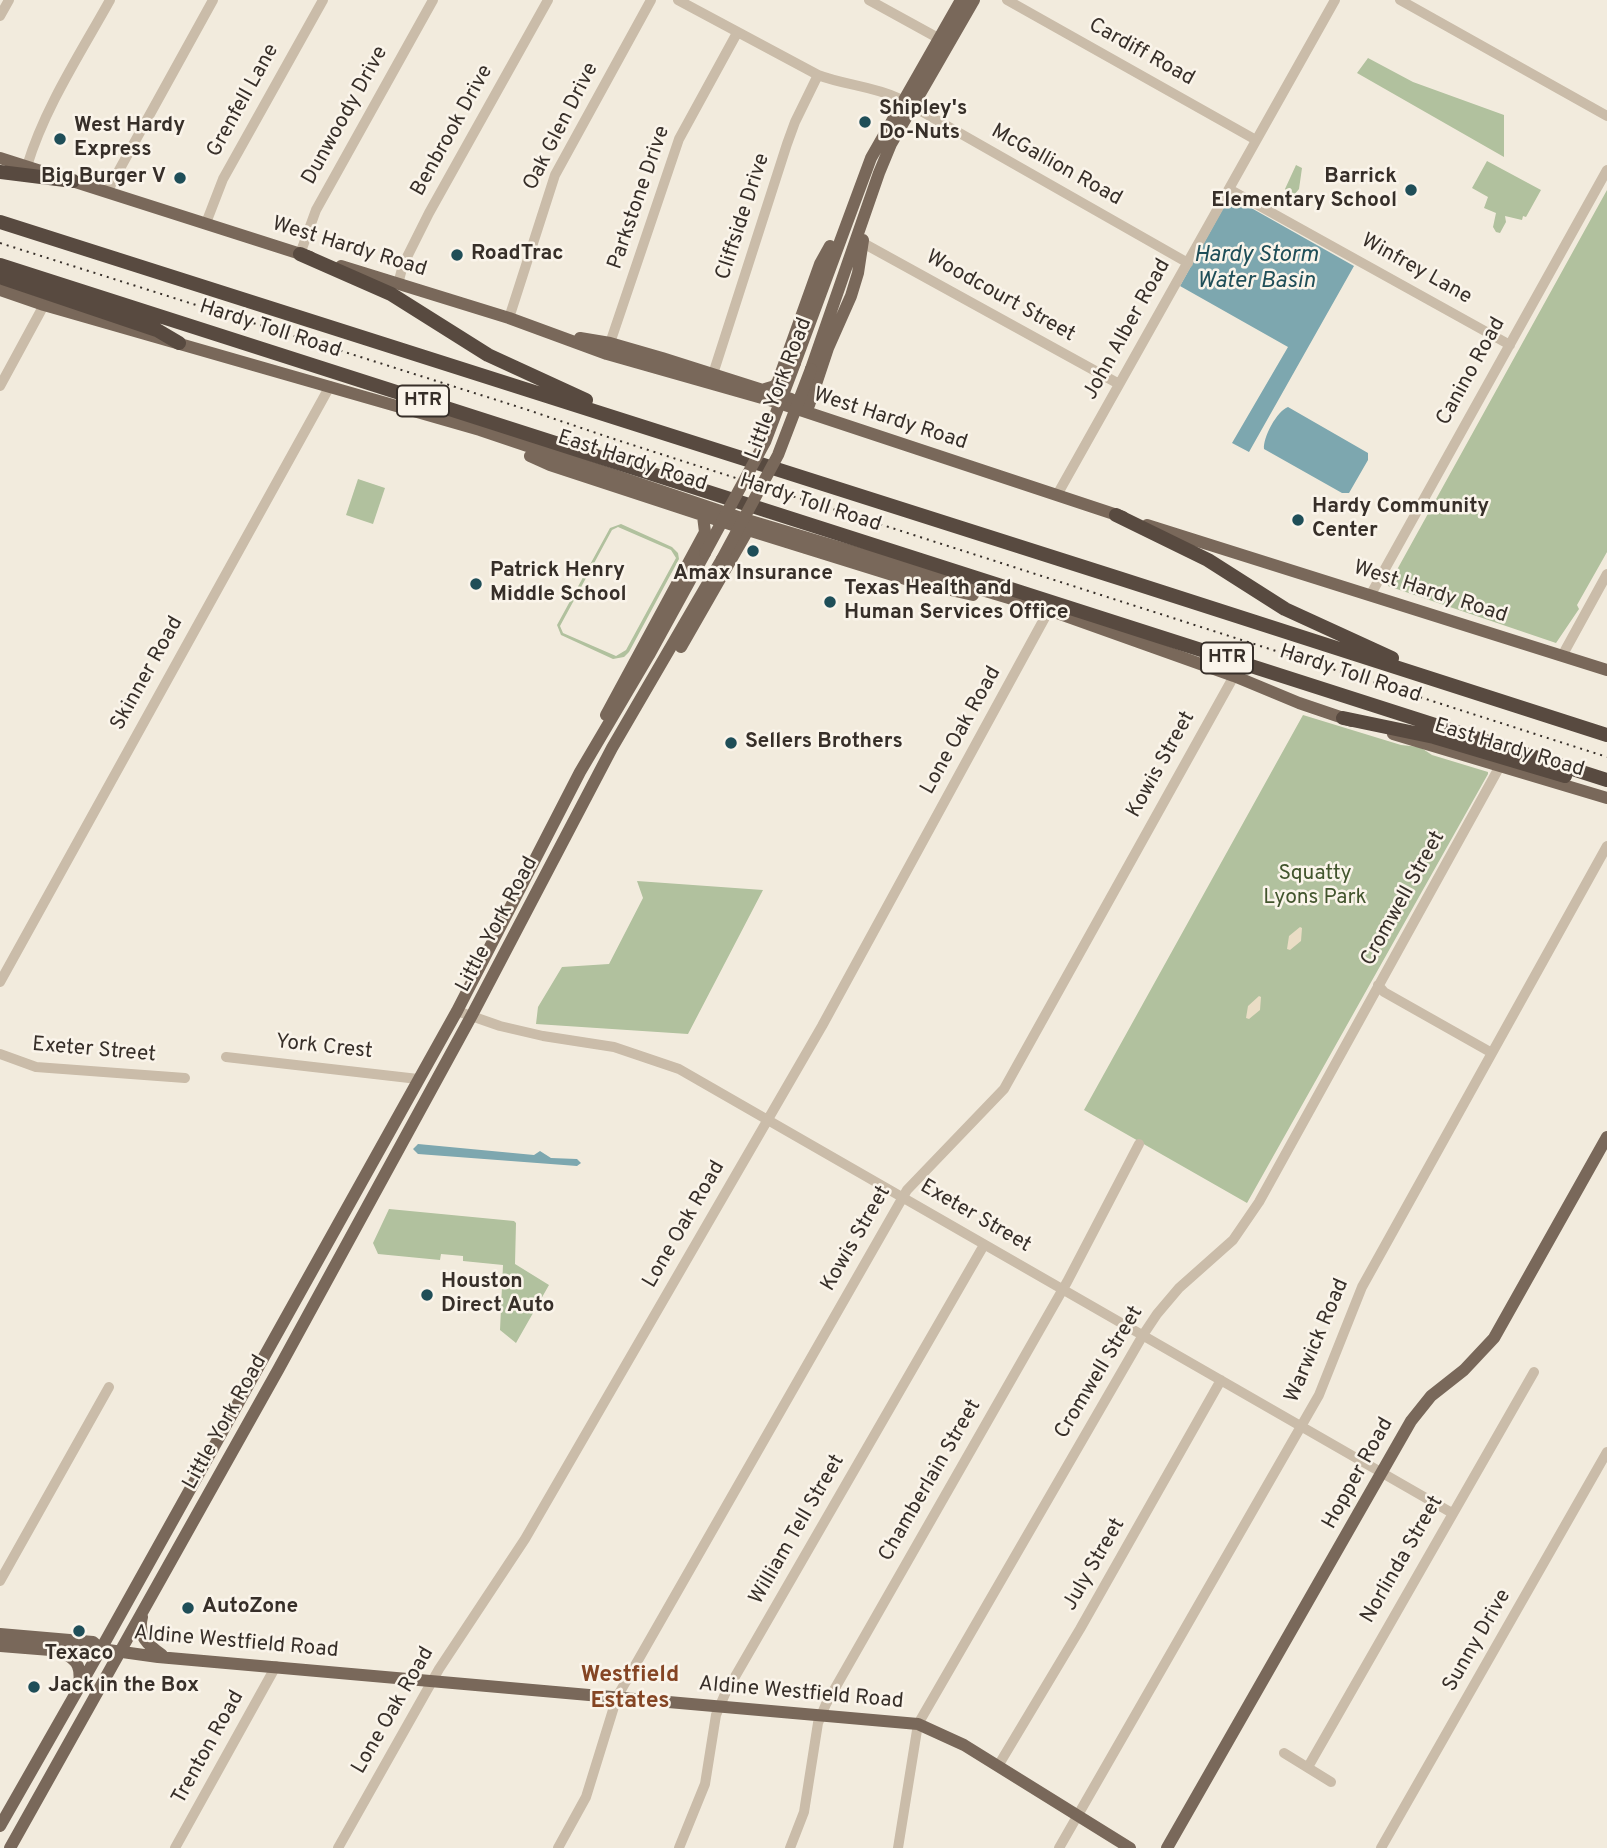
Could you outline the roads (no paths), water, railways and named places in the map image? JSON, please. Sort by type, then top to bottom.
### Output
[{"type":"highway","points":[[0,172],[73,181]]},
{"type":"highway","name":"Hardy Toll Road","points":[[0,222],[932,517],[1607,735]]},
{"type":"highway","points":[[300,254],[391,294],[505,363],[668,435]]},
{"type":"highway","name":"Hardy Toll Road","points":[[0,265],[1607,780]]},
{"type":"highway","points":[[0,277],[157,330],[179,344]]},
{"type":"highway","points":[[1116,515],[1208,560],[1284,609],[1371,648],[1424,676]]},
{"type":"highway","points":[[1343,718],[1434,737],[1607,788]]},
{"type":"main road","name":"Little York Road","points":[[10,1848],[300,1330],[522,924],[612,748],[722,559],[746,525],[803,407],[887,153],[907,104],[938,38],[961,0]]},
{"type":"main road","name":"Little York Road","points":[[0,1826],[457,1011],[589,757],[703,547],[726,513],[765,442],[870,158],[974,0]]},
{"type":"main road","name":"West Hardy Road","points":[[0,158],[509,318],[607,354],[781,404],[803,407],[875,436],[1116,515],[1607,670]]},
{"type":"main road","points":[[765,389],[776,384],[820,264],[848,215]]},
{"type":"main road","points":[[781,373],[784,382],[796,389],[807,388],[851,296],[858,273],[865,218]]},
{"type":"main road","name":"East Hardy Road","points":[[0,290],[44,306],[480,430],[726,513],[746,525],[825,543],[1049,610],[1343,718],[1607,798]]},
{"type":"main road","points":[[549,332],[610,343],[765,389],[803,407],[935,447],[976,469]]},
{"type":"main road","points":[[480,430],[550,465],[703,516],[746,525],[936,587],[1049,610]]},
{"type":"main road","points":[[703,516],[703,547]]},
{"type":"main road","points":[[612,748],[673,659],[735,554],[746,525]]},
{"type":"main road","points":[[703,547],[711,535],[723,538],[734,546],[735,554]]},
{"type":"main road","points":[[589,757],[603,765]]},
{"type":"main road","points":[[505,916],[522,924]]},
{"type":"main road","name":"Hopper Road","points":[[1167,1848],[1411,1421],[1431,1396],[1464,1370],[1494,1338],[1607,1137]]},
{"type":"main road","points":[[283,1322],[300,1330]]},
{"type":"main road","points":[[144,1609],[139,1625],[141,1636],[166,1658]]},
{"type":"main road","name":"Aldine Westfield Road","points":[[0,1634],[93,1642],[101,1650]]},
{"type":"main road","name":"Aldine Westfield Road","points":[[0,1646],[88,1654],[101,1650],[166,1658],[918,1724],[964,1745],[1130,1848]]},
{"type":"main road","points":[[60,1651],[74,1658],[78,1664],[79,1686]]},
{"type":"street","points":[[0,16],[9,0]]},
{"type":"street","points":[[27,166],[34,143],[53,105],[110,0]]},
{"type":"street","points":[[107,192],[213,0]]},
{"type":"street","name":"Grenfell Lane","points":[[206,223],[223,179],[323,0]]},
{"type":"street","name":"Dunwoody Drive","points":[[300,254],[316,211],[433,0]]},
{"type":"street","name":"Benbrook Drive","points":[[398,284],[403,265],[429,213],[548,0]]},
{"type":"street","name":"Oak Glen Drive","points":[[509,318],[555,176],[652,0]]},
{"type":"street","name":"McGallion Road","points":[[678,0],[818,75],[878,90],[907,104],[1188,263]]},
{"type":"street","points":[[869,0],[938,38]]},
{"type":"street","name":"Cardiff Road","points":[[1007,0],[1256,140]]},
{"type":"street","name":"John Alber Road","points":[[1057,495],[1335,0]]},
{"type":"street","points":[[1400,0],[1607,116]]},
{"type":"street","name":"Parkstone Drive","points":[[610,343],[679,139],[737,33]]},
{"type":"street","name":"Cliffside Drive","points":[[713,374],[787,144],[818,75]]},
{"type":"street","name":"Canino Road","points":[[1371,594],[1607,170]]},
{"type":"street","name":"Winfrey Lane","points":[[1229,189],[1510,345]]},
{"type":"street","name":"Woodcourt Street","points":[[863,243],[1119,384]]},
{"type":"street","points":[[0,386],[44,306]]},
{"type":"street","name":"Skinner Road","points":[[0,982],[330,386]]},
{"type":"street","points":[[1562,656],[1607,574]]},
{"type":"street","name":"Lone Oak Road","points":[[338,1848],[432,1681],[519,1549],[822,1026],[1049,610]]},
{"type":"street","name":"Kowis Street","points":[[558,1848],[586,1797],[617,1697],[907,1190],[1004,1089],[1234,676]]},
{"type":"street","name":"Cromwell Street","points":[[898,1848],[918,1724],[1143,1335],[1179,1289],[1233,1241],[1259,1202],[1500,766]]},
{"type":"street","name":"Warwick Road","points":[[1059,1848],[1319,1395],[1362,1287],[1607,846]]},
{"type":"street","points":[[1378,985],[1384,992],[1492,1053]]},
{"type":"street","name":"Exeter Street","points":[[457,1011],[500,1026],[636,1053],[680,1069],[1452,1513]]},
{"type":"street","name":"Exeter Street","points":[[0,1054],[36,1068],[186,1079]]},
{"type":"street","name":"York Crest","points":[[226,1057],[418,1079]]},
{"type":"street","name":"Chamberlain Street","points":[[790,1848],[804,1812],[818,1723],[822,1714],[1063,1289],[1139,1144]]},
{"type":"street","name":"William Tell Street","points":[[679,1848],[705,1784],[720,1705],[984,1245]]},
{"type":"street","name":"Norlinda Street","points":[[1308,1767],[1534,1372]]},
{"type":"street","name":"July Street","points":[[998,1766],[1080,1629],[1221,1380]]},
{"type":"street","points":[[0,1581],[109,1387]]},
{"type":"street","name":"Sunny Drive","points":[[1381,1848],[1607,1452]]},
{"type":"street","name":"Trenton Road","points":[[175,1848],[276,1666]]},
{"type":"street","points":[[1284,1753],[1331,1782]]},
{"type":"water","name":"Hardy Storm Water Basin","points":[[1230,196],[1354,266],[1249,452],[1232,443],[1288,347],[1180,286]]},
{"type":"water","points":[[1288,407],[1368,453],[1368,460],[1349,493],[1342,493],[1264,449],[1271,425]]},
{"type":"water","points":[[418,1144],[534,1155],[540,1151],[551,1158],[577,1159],[581,1163],[577,1166],[418,1154],[413,1149]]},
{"type":"railway","points":[[0,243],[1607,757]]},
{"type":"place","name":"Shipley's Do-Nuts","points":[[865,122]]},
{"type":"place","name":"West Hardy Express","points":[[60,139]]},
{"type":"place","name":"Big Burger V","points":[[180,178]]},
{"type":"place","name":"Barrick Elementary School","points":[[1411,190]]},
{"type":"place","name":"RoadTrac","points":[[457,255]]},
{"type":"place","name":"Hardy Community Center","points":[[1298,520]]},
{"type":"place","name":"Amax Insurance","points":[[753,551]]},
{"type":"place","name":"Patrick Henry Middle School","points":[[476,584]]},
{"type":"place","name":"Texas Health and Human Services Office","points":[[830,602]]},
{"type":"place","name":"Sellers Brothers","points":[[731,743]]},
{"type":"place","name":"Houston Direct Auto","points":[[427,1295]]},
{"type":"place","name":"AutoZone","points":[[188,1608]]},
{"type":"place","name":"Texaco","points":[[79,1631]]},
{"type":"place","name":"Jack in the Box","points":[[34,1687]]},
{"type":"district","name":"Westfield Estates","points":[[630,1689]]},
{"type":"park label","name":"Squatty Lyons Park","points":[[1315,887]]}]
